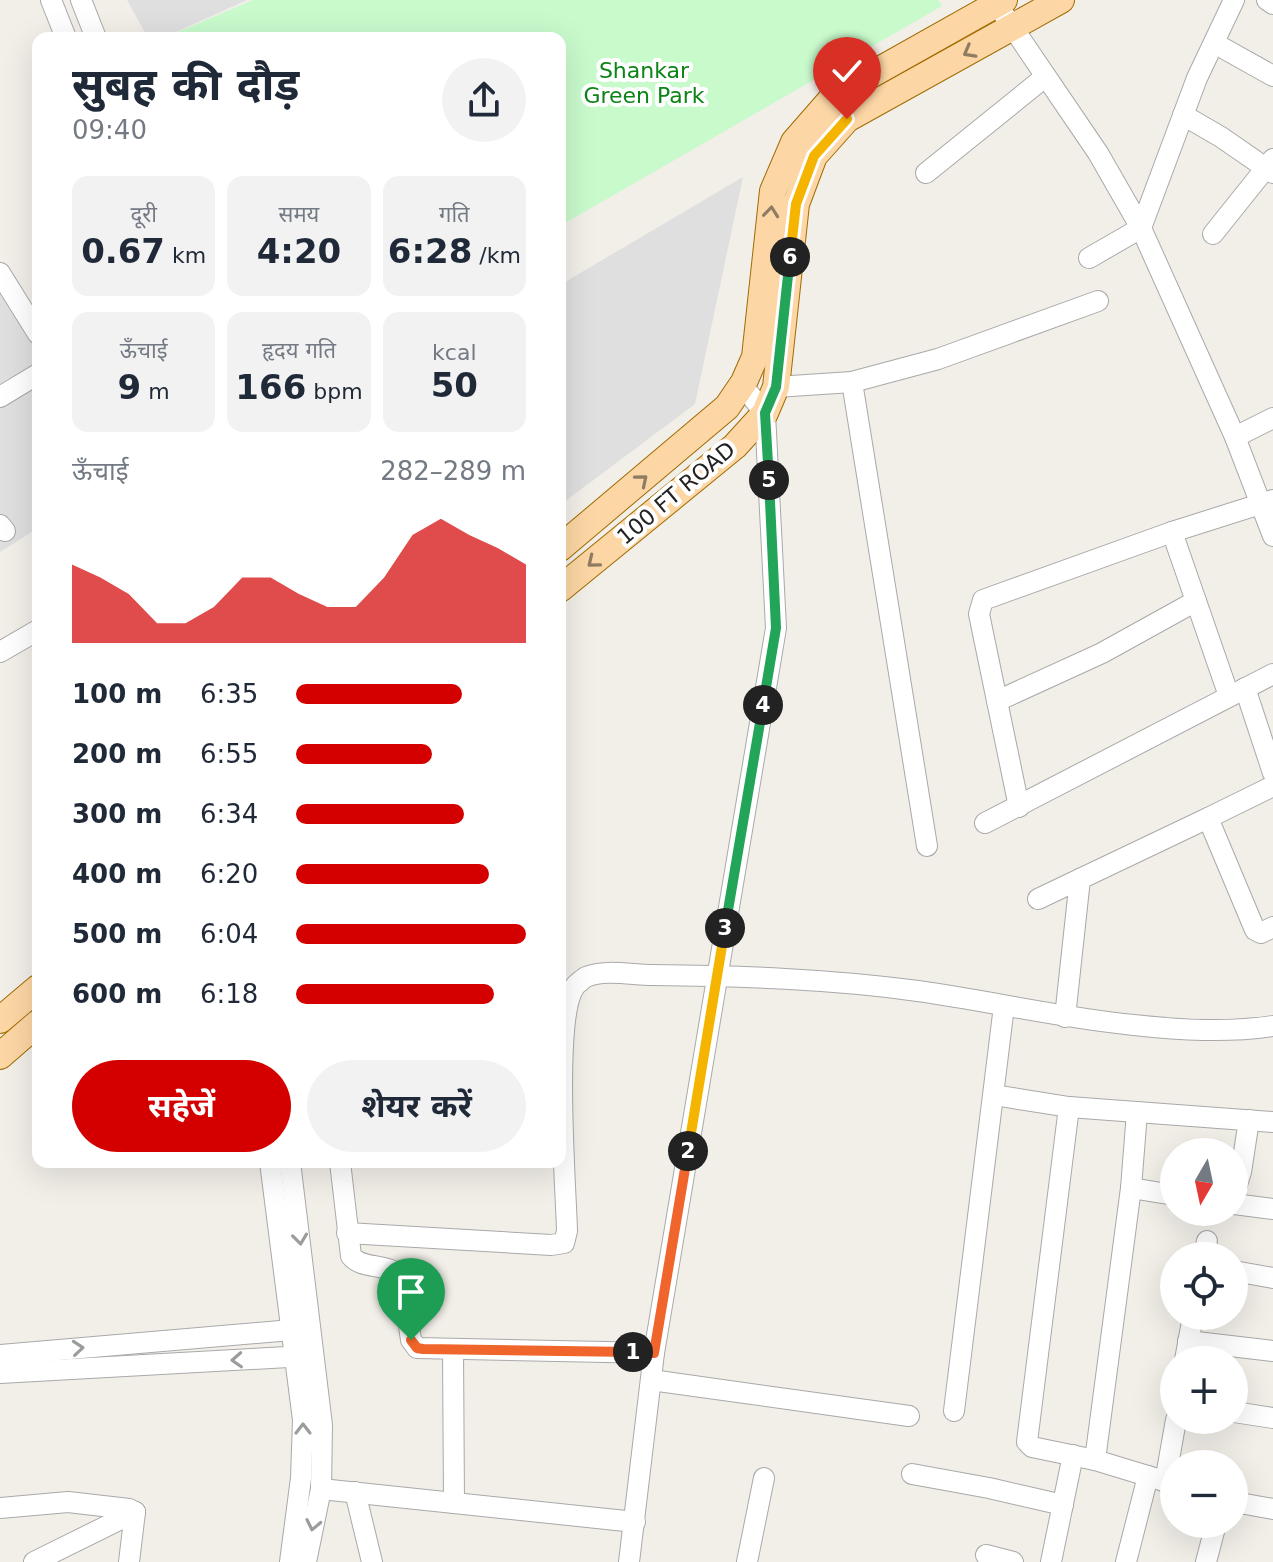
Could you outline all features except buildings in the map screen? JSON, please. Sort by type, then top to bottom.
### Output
[{"type":"main road","name":"100 FT ROAD","points":[[566,584],[735,446],[765,413],[776,387],[796,204],[814,156],[847,119],[1061,0]]},
{"type":"main road","name":"100 FT ROAD","points":[[566,543],[727,407],[742,385],[755,357],[773,191],[794,142],[835,95],[998,1]]},
{"type":"main road","points":[[0,1020],[32,993]]},
{"type":"main road","points":[[0,1056],[32,1028]]},
{"type":"street","points":[[51,0],[64,32]]},
{"type":"street","points":[[81,0],[94,32]]},
{"type":"street","points":[[1089,258],[1141,228],[1183,115],[1234,0]]},
{"type":"street","points":[[1267,0],[1273,4]]},
{"type":"street","points":[[998,1],[1012,28],[1098,153],[1141,228],[1267,502],[1273,536]]},
{"type":"street","points":[[1214,43],[1273,76]]},
{"type":"street","points":[[926,173],[1045,77]]},
{"type":"street","points":[[1183,115],[1271,166],[1213,234]]},
{"type":"street","points":[[0,273],[32,324]]},
{"type":"street","points":[[776,387],[852,382],[938,359],[1098,301]]},
{"type":"street","points":[[0,397],[32,378]]},
{"type":"street","points":[[852,382],[927,846]]},
{"type":"street","points":[[629,1562],[654,1353],[776,628],[765,413],[742,385]]},
{"type":"street","points":[[1235,437],[1273,418]]},
{"type":"street","points":[[1019,807],[979,614],[983,600],[1172,532],[1267,502]]},
{"type":"street","points":[[1172,532],[1196,601],[1273,773]]},
{"type":"street","points":[[997,701],[1102,653],[1196,601]]},
{"type":"street","points":[[0,652],[32,633]]},
{"type":"street","points":[[985,823],[1273,674]]},
{"type":"street","points":[[1038,899],[1273,786]]},
{"type":"street","points":[[1208,818],[1255,930],[1261,933],[1273,927]]},
{"type":"street","points":[[1065,1017],[1080,879]]},
{"type":"street","points":[[566,1009],[570,993],[586,977],[605,974],[717,976],[920,991],[1065,1017],[1196,1030],[1273,1026]]},
{"type":"street","points":[[954,1411],[1004,1006]]},
{"type":"street","points":[[994,1095],[1069,1107],[1273,1122]]},
{"type":"street","points":[[1069,1107],[1026,1439],[1032,1447],[1095,1460],[1160,1480]]},
{"type":"street","points":[[1095,1460],[1131,1188],[1137,1112]]},
{"type":"street","points":[[1246,1138],[1249,1120]]},
{"type":"street","points":[[271,1168],[305,1356],[322,1425],[321,1489],[306,1562]]},
{"type":"street","points":[[290,1168],[301,1330]]},
{"type":"street","points":[[341,1168],[347,1233],[355,1261],[392,1268],[402,1277],[412,1344],[423,1349],[654,1353]]},
{"type":"street","points":[[347,1233],[551,1245],[564,1243],[567,1231],[565,1168]]},
{"type":"street","points":[[1131,1188],[1160,1193]]},
{"type":"street","points":[[1248,1206],[1273,1209]]},
{"type":"street","points":[[1248,1274],[1273,1278]]},
{"type":"street","points":[[0,1355],[301,1330]]},
{"type":"street","points":[[453,1349],[454,1503]]},
{"type":"street","points":[[1248,1351],[1273,1351]]},
{"type":"street","points":[[0,1373],[305,1356]]},
{"type":"street","points":[[290,1562],[301,1478],[305,1356]]},
{"type":"street","points":[[651,1380],[909,1416]]},
{"type":"street","points":[[1248,1414],[1273,1418]]},
{"type":"street","points":[[1051,1562],[1073,1455]]},
{"type":"street","points":[[912,1474],[1063,1505]]},
{"type":"street","points":[[747,1562],[764,1478]]},
{"type":"street","points":[[1126,1562],[1160,1486]]},
{"type":"street","points":[[321,1489],[635,1522]]},
{"type":"street","points":[[355,1492],[372,1562]]},
{"type":"street","points":[[0,1508],[68,1502],[135,1512]]},
{"type":"street","points":[[1248,1505],[1273,1509]]},
{"type":"street","points":[[34,1562],[135,1512]]},
{"type":"street","points":[[129,1562],[135,1512]]},
{"type":"street","points":[[1206,1562],[1212,1538]]},
{"type":"street","points":[[986,1555],[1013,1562]]},
{"type":"shaded area","points":[[127,0],[247,0],[176,32],[145,32]]},
{"type":"shaded area","points":[[743,177],[695,404],[566,501],[566,281]]},
{"type":"shaded area","points":[[0,285],[32,331],[32,532],[0,552]]},
{"type":"green space","name":"Shankar Green Park","points":[[253,0],[938,0],[942,6],[566,223],[566,32],[178,32]]},
{"type":"route","points":[[411,1340],[417,1348],[423,1349],[654,1353],[776,628],[765,413],[776,387],[796,204],[814,156],[847,119]]}]
